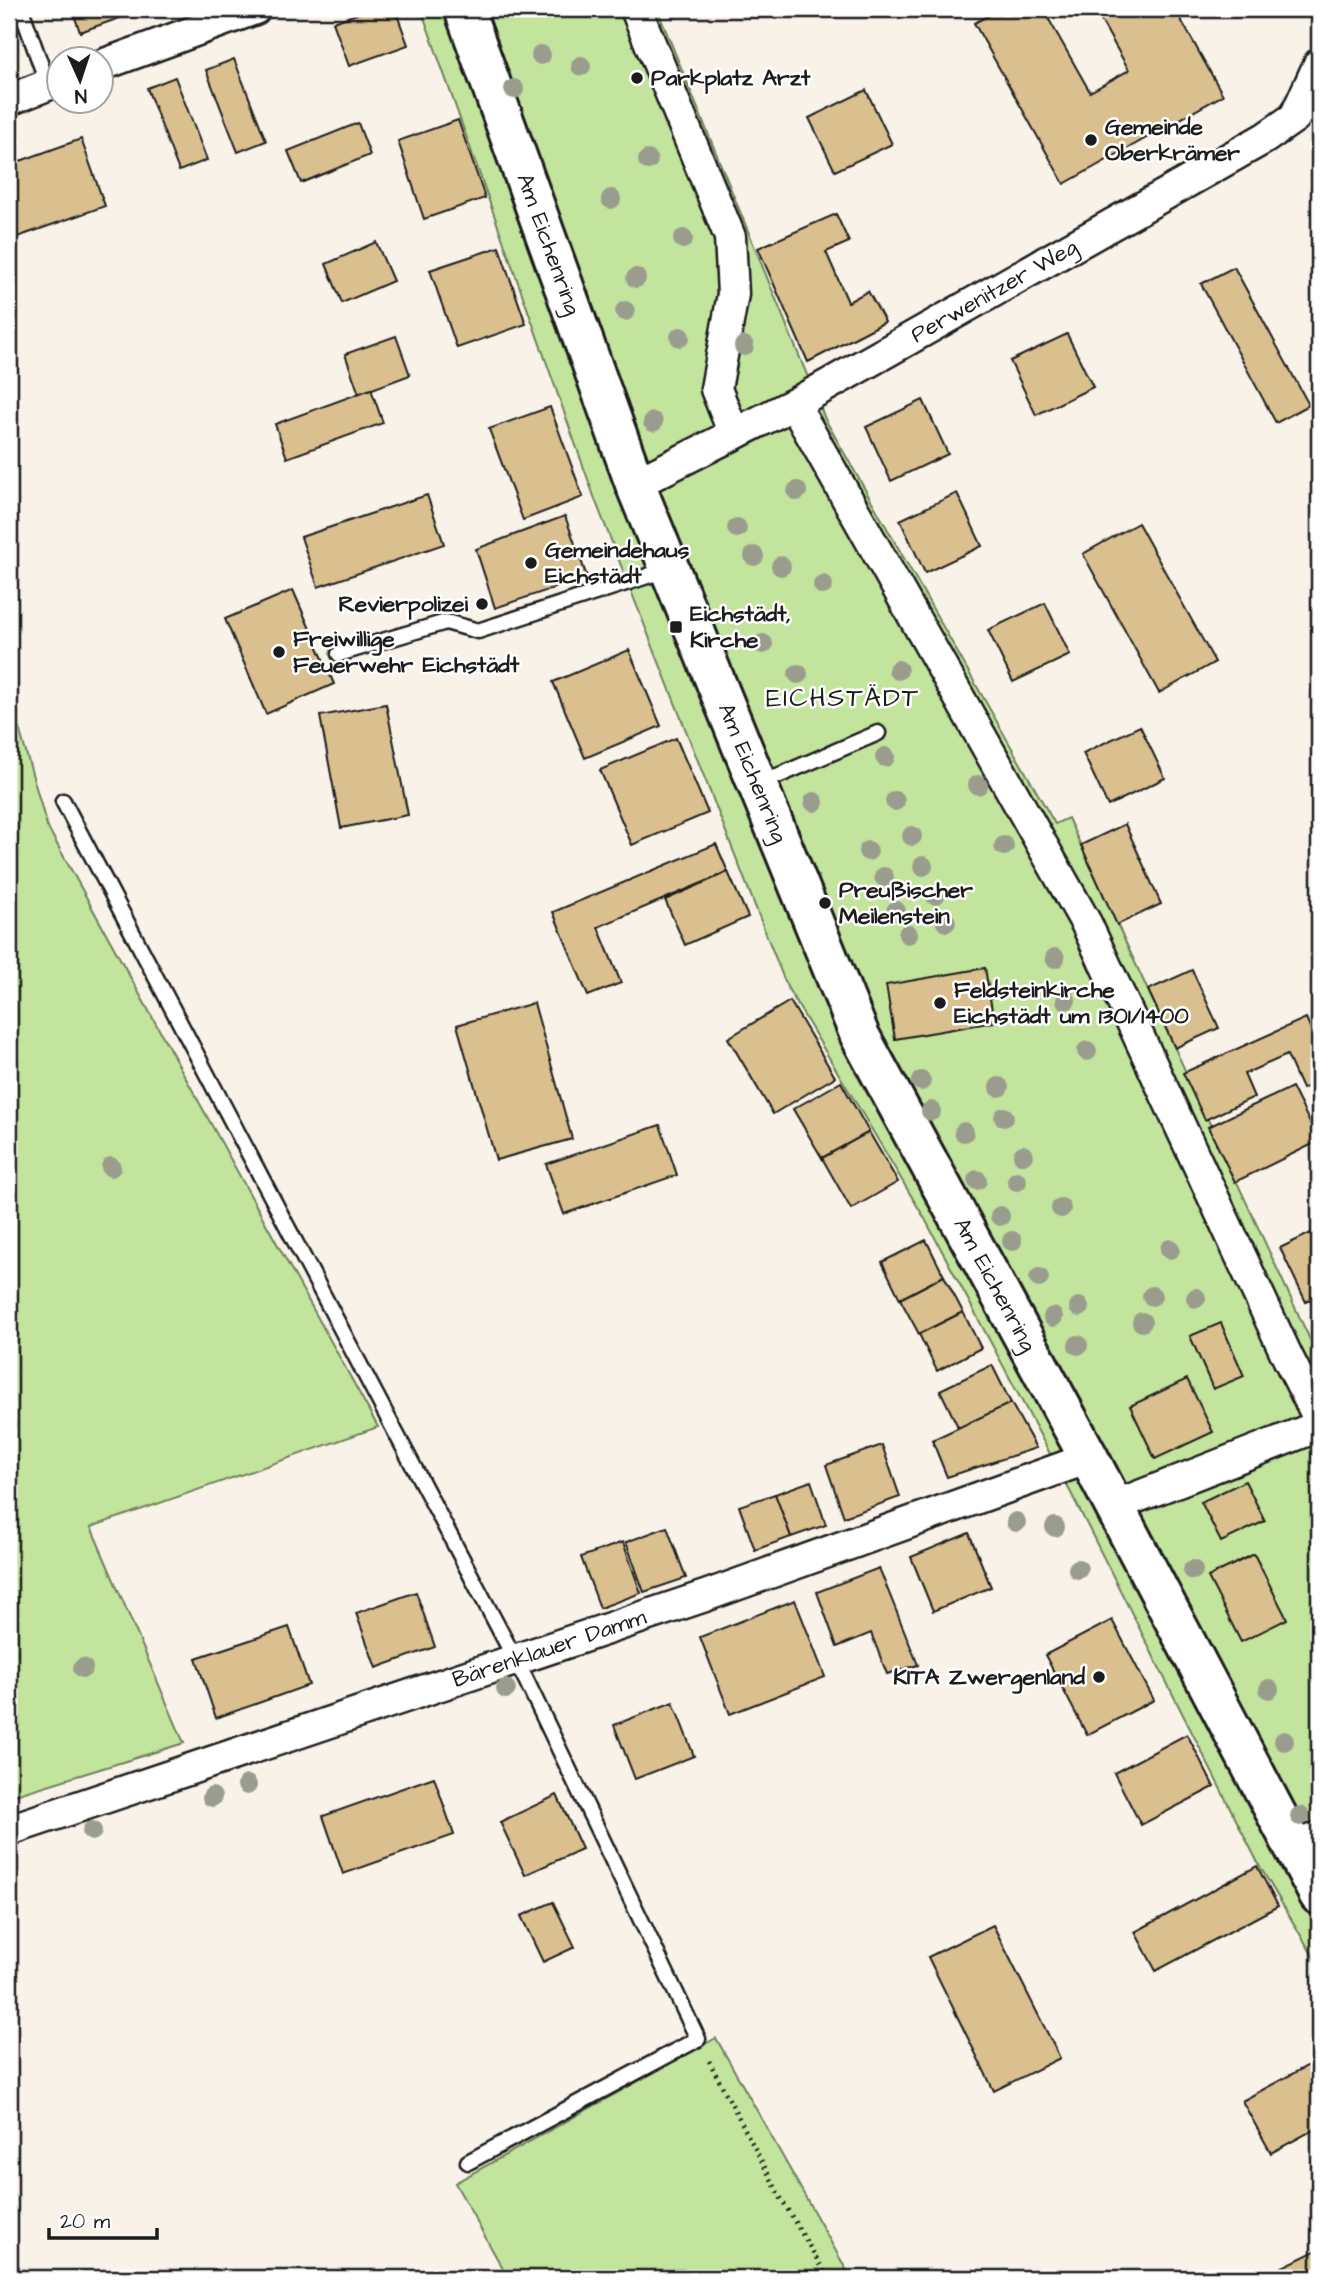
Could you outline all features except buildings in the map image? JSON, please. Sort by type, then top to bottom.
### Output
[{"type":"main road","name":"Am Eichenring","points":[[464,9],[635,484],[860,1036],[1114,1506],[1307,1843],[1319,1895]]},
{"type":"street","points":[[116,60],[255,9]]},
{"type":"street","points":[[636,9],[730,237],[733,294],[716,389],[734,434]]},
{"type":"street","name":"Perwenitzer Weg","points":[[635,484],[794,404],[1307,116],[1319,64]]},
{"type":"street","points":[[9,100],[46,86]]},
{"type":"street","points":[[794,404],[1086,923],[1288,1358],[1319,1419]]},
{"type":"street","points":[[1114,1506],[1319,1426]]},
{"type":"street","name":"Bärenklauer Damm","points":[[9,1830],[708,1595],[1089,1458]]},
{"type":"lane","points":[[21,9],[46,65]]},
{"type":"lane","points":[[339,654],[446,622],[478,631],[670,569]]},
{"type":"lane","points":[[758,785],[878,733]]},
{"type":"lane","points":[[63,801],[514,1660],[698,2039],[468,2162]]},
{"type":"path","points":[[698,2039],[782,2200],[828,2278]]},
{"type":"green space","points":[[421,9],[657,9],[825,419],[1055,824],[1068,818],[1319,1359],[1319,1649],[1316,1652],[1316,1674],[1319,1678],[1319,1966],[1259,1865],[1071,1493],[925,1219],[787,987],[596,502]]},
{"type":"green space","points":[[9,693],[47,826],[378,1427],[91,1527],[184,1743],[9,1797]]},
{"type":"green space","points":[[716,2038],[851,2278],[508,2278],[455,2183]]},
{"type":"place","name":"Parkplatz Arzt","points":[[637,78]]},
{"type":"place","name":"Gemeinde Oberkrämer","points":[[1091,140]]},
{"type":"place","name":"Gemeindehaus Eichstädt","points":[[531,563]]},
{"type":"place","name":"Revierpolizei","points":[[482,604]]},
{"type":"place","name":"Eichstädt, Kirche","points":[[676,627]]},
{"type":"place","name":"Freiwillige Feuerwehr Eichstädt","points":[[279,652]]},
{"type":"place","name":"Preußischer Meilenstein","points":[[825,903]]},
{"type":"place","name":"Feldsteinkirche Eichstädt um 1301/1400","points":[[940,1003]]},
{"type":"place","name":"KITA Zwergenland","points":[[1099,1677]]},
{"type":"district","name":"EICHSTÄDT","points":[[843,698]]}]
